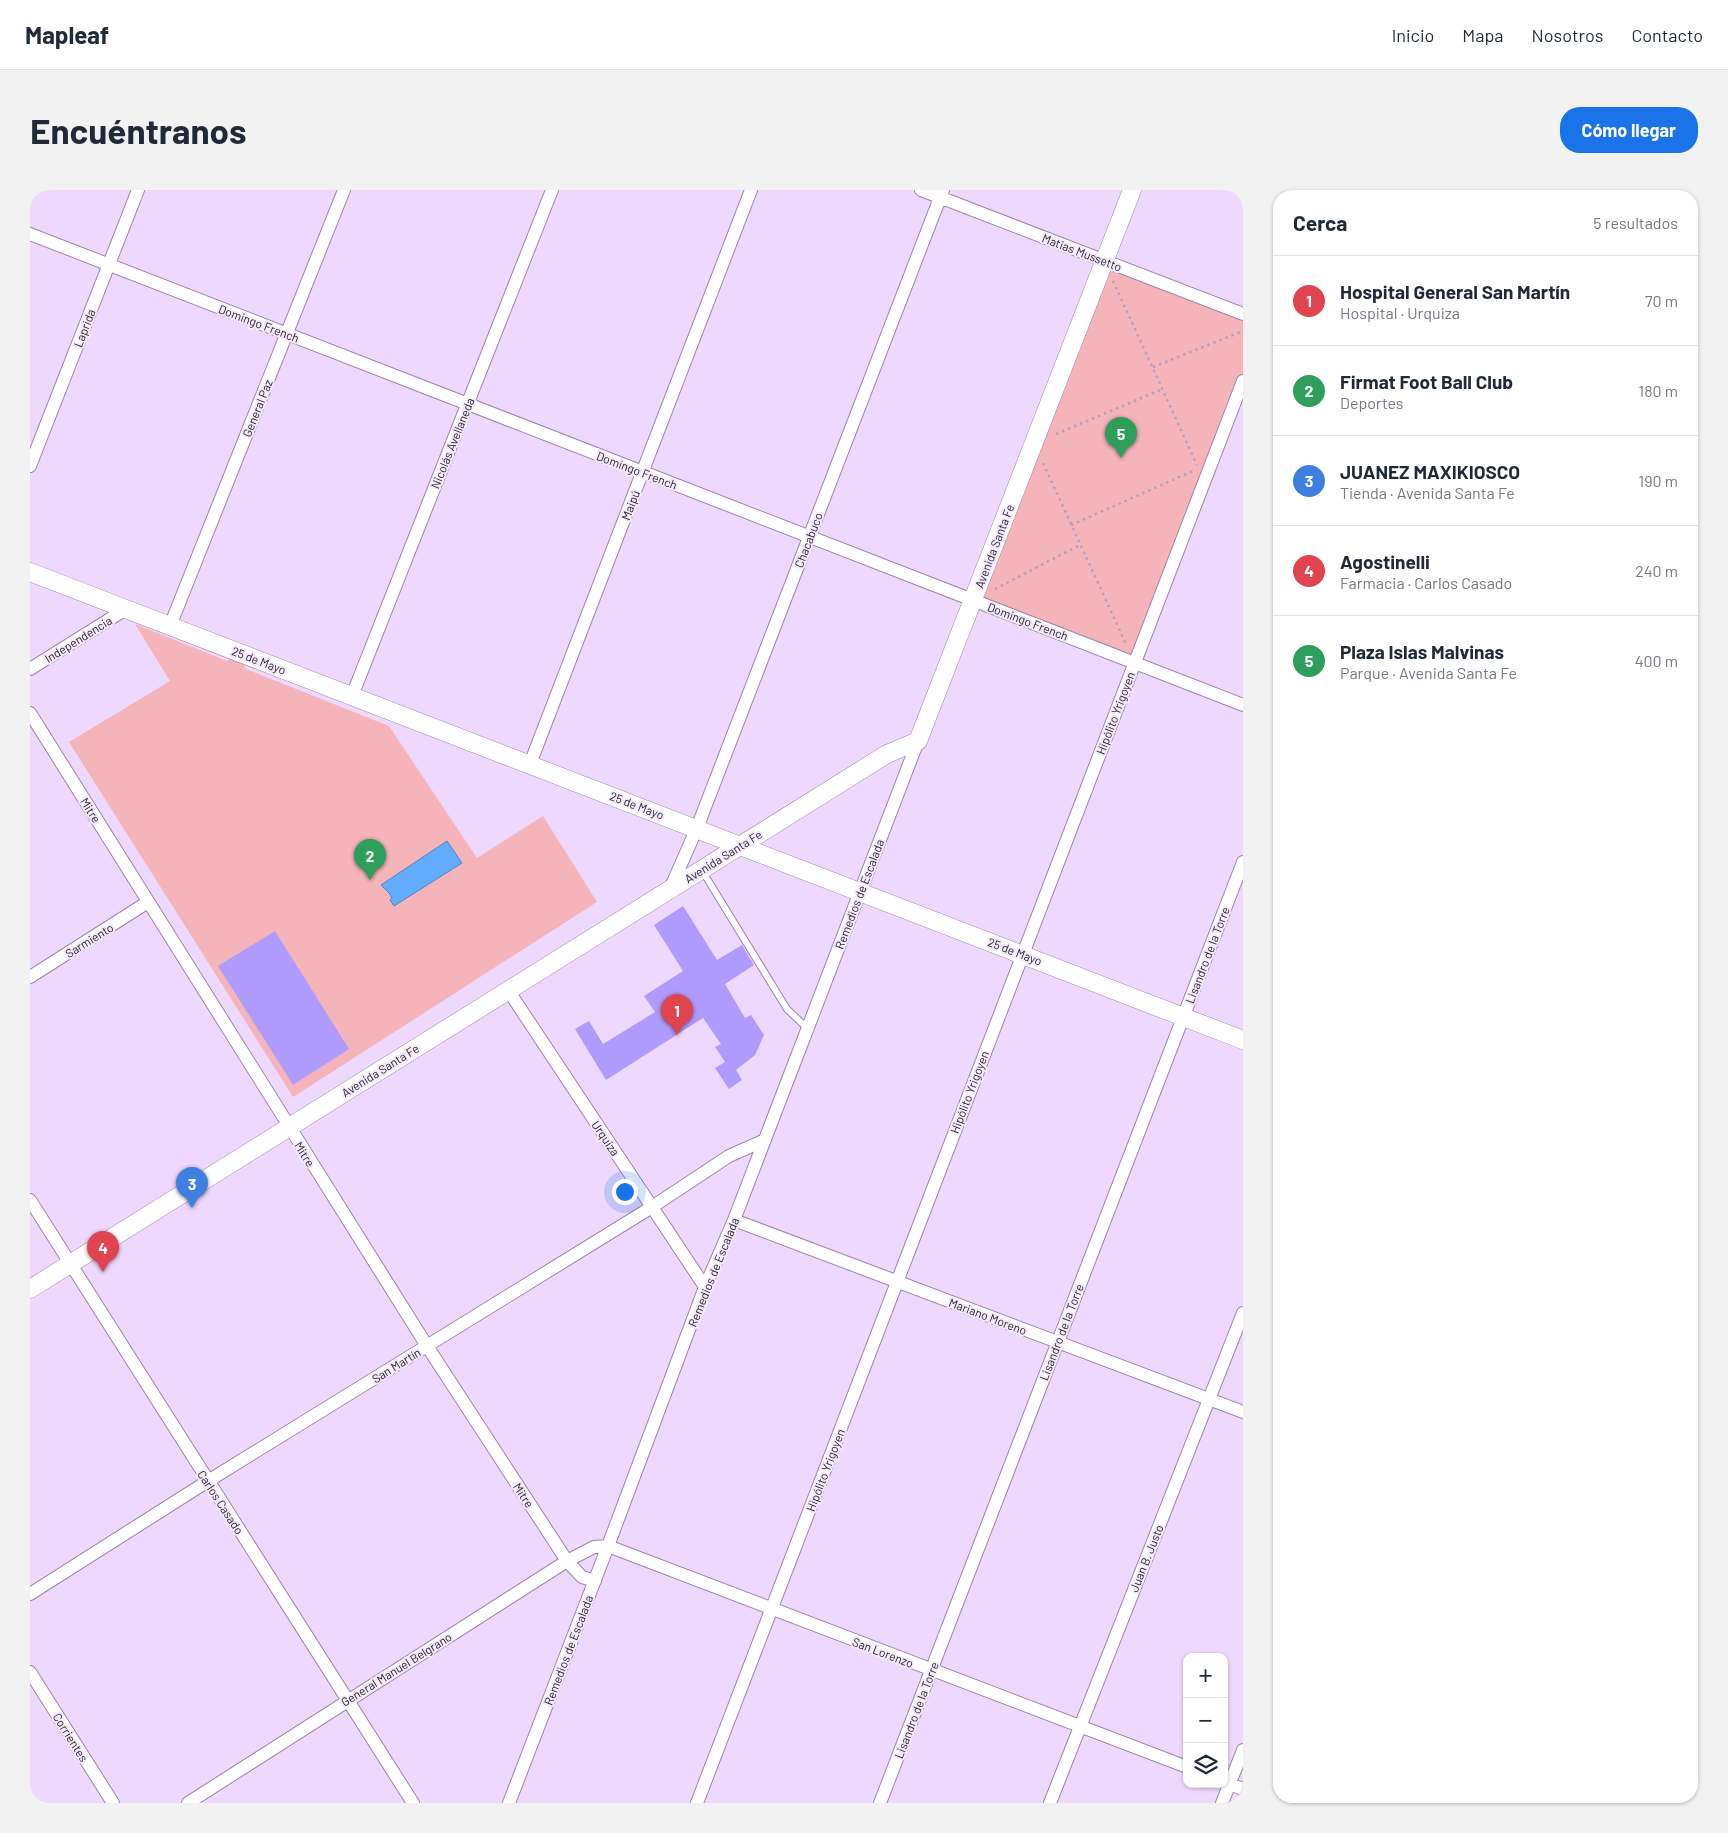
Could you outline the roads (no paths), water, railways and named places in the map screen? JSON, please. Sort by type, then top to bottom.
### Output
[{"type":"street","name":"Laprida","points":[[30,466],[138,190]]},
{"type":"street","name":"General Paz","points":[[170,626],[344,190]]},
{"type":"street","name":"Nicolás Avellaneda","points":[[352,696],[552,190]]},
{"type":"street","name":"Maipú","points":[[530,764],[751,190]]},
{"type":"street","name":"Matias Mussetto","points":[[921,190],[942,194],[1104,261],[1243,314]]},
{"type":"street","name":"Avenida Santa Fe","points":[[30,1288],[887,754],[918,741],[1132,190]]},
{"type":"street","name":"Chacabuco","points":[[670,889],[697,828],[942,194]]},
{"type":"street","name":"Domingo French","points":[[30,234],[1243,705]]},
{"type":"street","name":"Hipólito Yrigoyen","points":[[697,1803],[1243,381]]},
{"type":"street","name":"25 de Mayo","points":[[30,572],[861,891],[1243,1040]]},
{"type":"street","name":"Independencia","points":[[30,669],[126,609]]},
{"type":"street","name":"Mitre","points":[[30,713],[427,1346],[567,1561],[582,1577],[595,1582]]},
{"type":"street","name":"Remedios de Escalada","points":[[509,1803],[595,1582],[705,1287],[734,1220],[918,741]]},
{"type":"street","name":"Lisandro de la Torre","points":[[880,1803],[1243,862]]},
{"type":"street","name":"Sarmiento","points":[[30,977],[148,902]]},
{"type":"street","name":"Urquiza","points":[[508,990],[705,1287]]},
{"type":"street","name":"San Martín","points":[[30,1594],[208,1481],[652,1207],[729,1156],[763,1141]]},
{"type":"street","name":"Carlos Casado","points":[[30,1200],[413,1803]]},
{"type":"street","name":"Mariano Moreno","points":[[734,1220],[1243,1412]]},
{"type":"street","name":"Juan B. Justo","points":[[1050,1803],[1243,1313]]},
{"type":"street","name":"San Lorenzo","points":[[608,1546],[1183,1766]]},
{"type":"street","name":"General Manuel Belgrano","points":[[188,1803],[567,1561],[594,1547],[608,1546]]},
{"type":"street","name":"Corrientes","points":[[30,1672],[113,1803]]},
{"type":"street","points":[[1228,1781],[1243,1750]]},
{"type":"street","points":[[1228,1783],[1243,1789]]},
{"type":"street","points":[[1222,1803],[1226,1788]]},
{"type":"lane","points":[[702,870],[787,1009],[807,1028]]},
{"type":"water","points":[[447,841],[462,863],[394,906],[390,900],[392,898],[389,893],[381,885]]},
{"type":"place","name":"Plaza Islas Malvinas","points":[[1121,458]]},
{"type":"place","name":"Firmat Foot Ball Club","points":[[370,880]]},
{"type":"place","name":"Hospital General San Martín","points":[[677,1035]]},
{"type":"place","name":"JUANEZ MAXIKIOSCO","points":[[192,1208]]},
{"type":"place","name":"Agostinelli","points":[[103,1272]]}]
